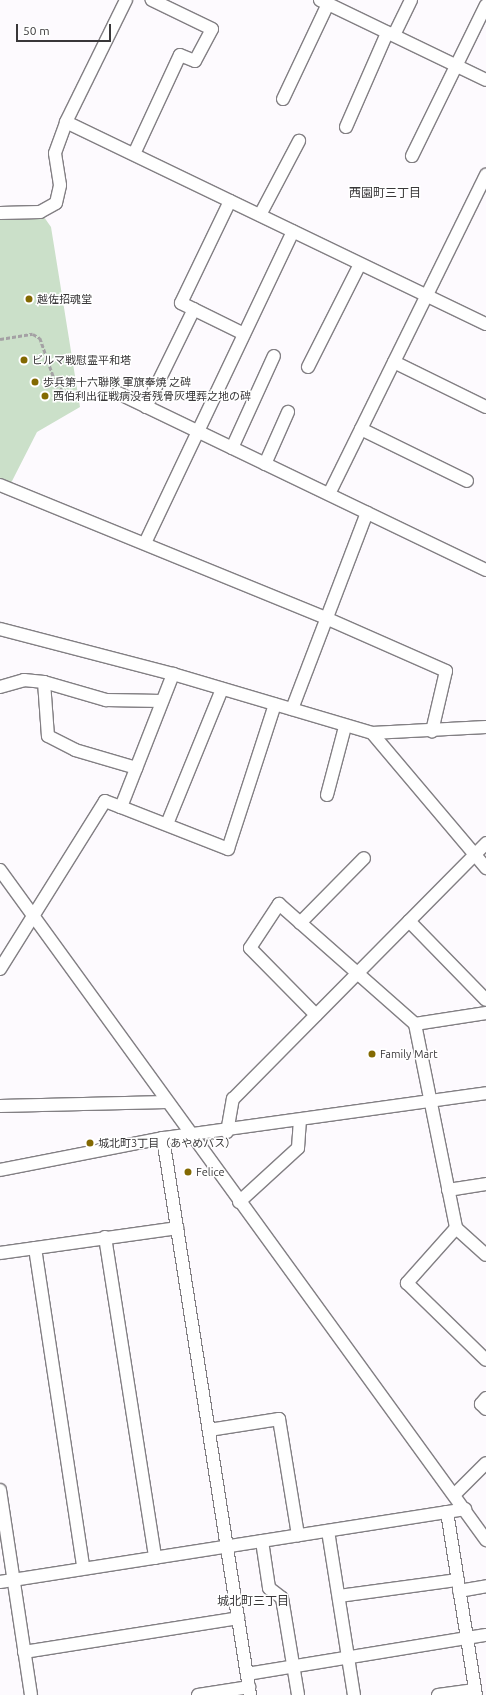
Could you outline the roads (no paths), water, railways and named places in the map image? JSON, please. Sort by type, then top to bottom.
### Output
[{"type":"street","points":[[0,213],[40,212],[56,203],[60,185],[55,153],[66,122],[126,0]]},
{"type":"street","points":[[134,154],[180,55],[195,61],[212,29],[152,0]]},
{"type":"street","points":[[346,127],[390,34],[411,0]]},
{"type":"street","points":[[283,99],[328,2],[390,34],[486,80]]},
{"type":"street","points":[[412,156],[486,5]]},
{"type":"street","points":[[66,122],[486,324]]},
{"type":"street","points":[[260,215],[299,141]]},
{"type":"street","points":[[329,494],[486,175]]},
{"type":"street","points":[[230,201],[181,303],[244,334]]},
{"type":"street","points":[[145,543],[293,231]]},
{"type":"street","points":[[308,367],[360,264]]},
{"type":"street","points":[[146,407],[194,309]]},
{"type":"street","points":[[232,448],[274,356]]},
{"type":"street","points":[[394,362],[486,407]]},
{"type":"street","points":[[118,393],[486,570]]},
{"type":"street","points":[[265,464],[288,412]]},
{"type":"street","points":[[361,429],[467,481]]},
{"type":"street","points":[[0,485],[328,619],[446,671],[432,731]]},
{"type":"street","points":[[292,709],[368,513]]},
{"type":"street","points":[[0,629],[173,674],[292,709],[345,727],[372,733],[486,727]]},
{"type":"street","points":[[121,807],[173,674]]},
{"type":"street","points":[[0,687],[24,680],[44,682],[106,700],[162,701]]},
{"type":"street","points":[[44,682],[48,736],[75,750],[136,768]]},
{"type":"street","points":[[167,824],[222,689]]},
{"type":"street","points":[[0,969],[105,801],[228,849],[275,704]]},
{"type":"street","points":[[327,795],[345,727]]},
{"type":"street","points":[[372,733],[486,868]]},
{"type":"street","points":[[227,1132],[233,1099],[486,843]]},
{"type":"street","points":[[300,923],[364,858]]},
{"type":"street","points":[[0,870],[190,1135],[465,1509],[486,1540]]},
{"type":"street","points":[[316,1015],[250,948],[279,904],[356,974],[415,1024],[456,1228],[486,1255]]},
{"type":"street","points":[[409,921],[486,1000]]},
{"type":"street","points":[[415,1024],[486,1013]]},
{"type":"street","points":[[0,1170],[163,1138],[227,1132],[486,1093]]},
{"type":"street","points":[[0,1106],[167,1102]]},
{"type":"street","points":[[239,1202],[298,1148],[300,1121]]},
{"type":"street","points":[[163,1138],[250,1691],[198,1695]]},
{"type":"street","points":[[448,1190],[486,1184]]},
{"type":"street","points":[[0,1253],[177,1228]]},
{"type":"street","points":[[456,1228],[407,1283],[486,1360]]},
{"type":"street","points":[[105,1237],[155,1558]]},
{"type":"street","points":[[35,1248],[83,1567]]},
{"type":"street","points":[[486,1398],[480,1404],[486,1409]]},
{"type":"street","points":[[209,1430],[279,1419],[298,1535]]},
{"type":"street","points":[[454,1495],[486,1463]]},
{"type":"street","points":[[0,1490],[3,1534],[14,1580],[31,1695]]},
{"type":"street","points":[[0,1582],[83,1567],[155,1558],[465,1509]]},
{"type":"street","points":[[438,1695],[476,1692],[447,1512]]},
{"type":"street","points":[[328,1531],[354,1695]]},
{"type":"street","points":[[262,1541],[269,1588],[282,1598],[298,1695]]},
{"type":"street","points":[[339,1596],[459,1585],[486,1586]]},
{"type":"street","points":[[24,1652],[238,1618]]},
{"type":"street","points":[[247,1674],[486,1635]]},
{"type":"place","name":"越佐招魂堂","points":[[29,299]]},
{"type":"place","name":"ビルマ戦慰霊平和塔","points":[[24,360]]},
{"type":"place","name":"歩兵第十六聯隊 軍旗奉焼 之碑","points":[[35,382]]},
{"type":"place","name":"西伯利出征戦病没者残骨灰埋葬之地の碑","points":[[45,396]]},
{"type":"place","name":"Family Mart","points":[[372,1054]]},
{"type":"place","name":"城北町3丁目（あやめバス）","points":[[90,1143]]},
{"type":"place","name":"Felice","points":[[188,1172]]},
{"type":"district","name":"西園町三丁目","points":[[385,193]]},
{"type":"district","name":"城北町三丁目","points":[[253,1601]]}]
